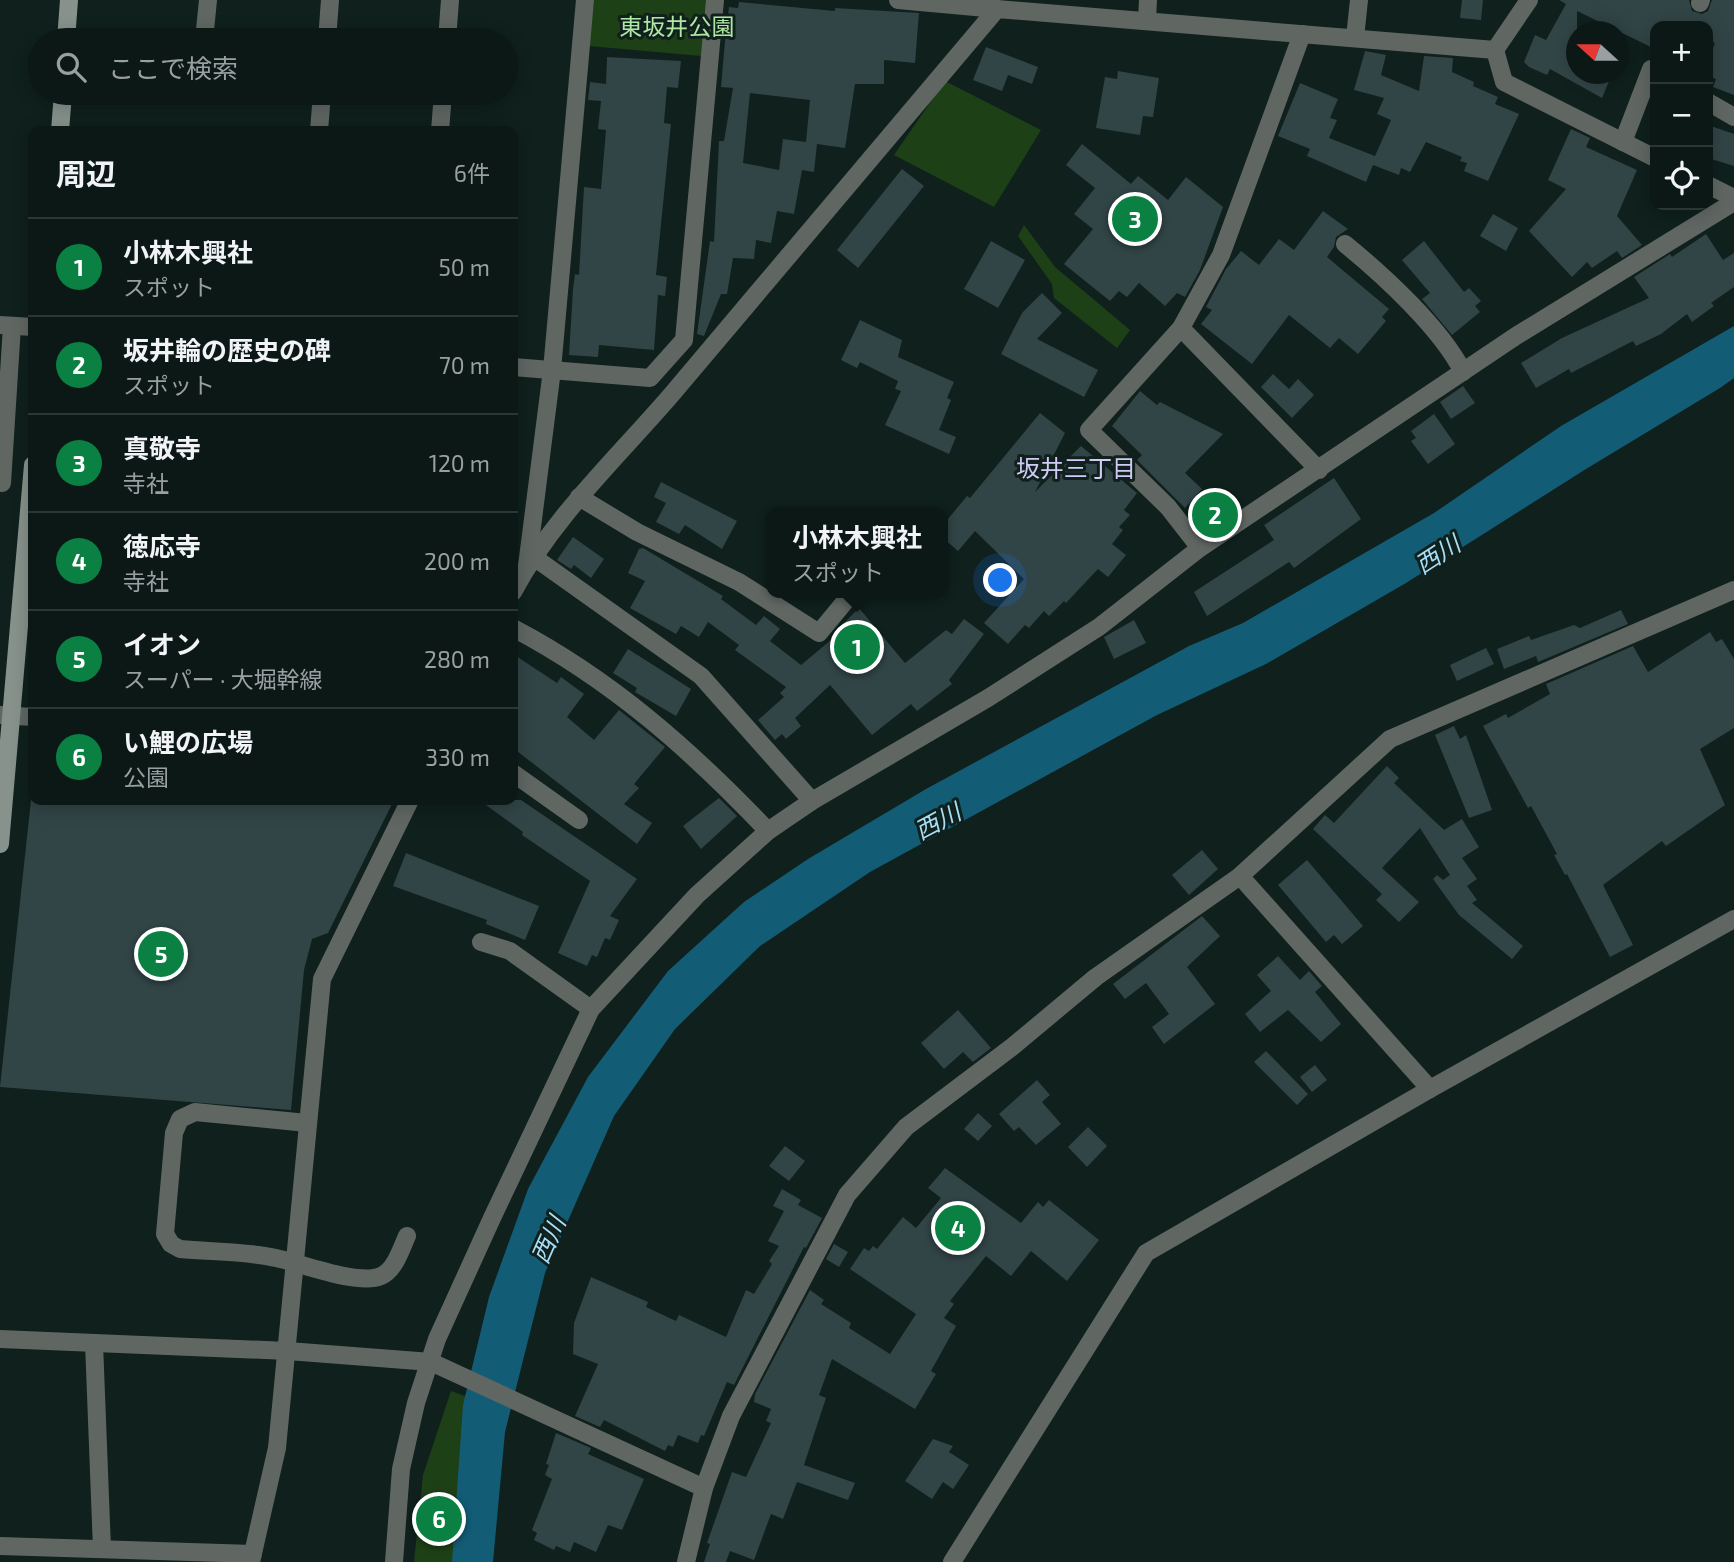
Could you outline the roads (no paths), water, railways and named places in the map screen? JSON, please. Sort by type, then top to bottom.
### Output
[{"type":"street","points":[[67,28],[69,0]]},
{"type":"street","points":[[205,28],[208,0]]},
{"type":"street","points":[[328,28],[330,0]]},
{"type":"street","points":[[448,28],[450,0]]},
{"type":"street","points":[[531,562],[552,370],[585,0]]},
{"type":"street","points":[[650,379],[684,340],[715,0]]},
{"type":"street","points":[[898,0],[1495,50]]},
{"type":"street","points":[[1147,20],[1149,0]]},
{"type":"street","points":[[1355,38],[1359,0]]},
{"type":"street","points":[[1529,0],[1495,50],[1504,82],[1650,156]]},
{"type":"street","points":[[518,584],[531,562],[579,497],[669,398],[997,9]]},
{"type":"street","points":[[1200,548],[1168,507],[1089,430],[1181,328],[1221,255],[1302,34]]},
{"type":"street","points":[[1623,142],[1650,72]]},
{"type":"street","points":[[60,126],[61,105]]},
{"type":"street","points":[[319,126],[321,105]]},
{"type":"street","points":[[440,126],[442,105]]},
{"type":"street","points":[[1713,105],[1734,117]]},
{"type":"street","points":[[394,1562],[401,1469],[416,1403],[437,1339],[591,1009],[697,895],[768,831],[812,801],[988,698],[1099,627],[1200,548],[1463,372],[1734,200],[1713,188]]},
{"type":"street","points":[[1345,244],[1370,264],[1450,348],[1463,372]]},
{"type":"street","points":[[2,483],[6,325],[28,327]]},
{"type":"street","points":[[1181,328],[1318,470]]},
{"type":"street","points":[[518,367],[650,379],[669,398]]},
{"type":"street","points":[[579,497],[637,532],[739,582],[819,633],[848,598]]},
{"type":"street","points":[[0,844],[5,715],[28,510]]},
{"type":"street","points":[[531,562],[701,676],[812,801]]},
{"type":"street","points":[[686,1562],[704,1488],[731,1416],[847,1195],[906,1127],[1012,1047],[1096,977],[1240,876],[1390,739],[1734,590]]},
{"type":"street","points":[[518,631],[595,675],[711,772],[768,831]]},
{"type":"street","points":[[5,715],[28,717]]},
{"type":"street","points":[[518,777],[579,820]]},
{"type":"street","points":[[0,1546],[50,1555],[102,1549],[153,1556],[252,1558],[277,1448],[322,979],[408,805]]},
{"type":"street","points":[[1240,876],[1430,1089]]},
{"type":"street","points":[[952,1562],[1146,1253],[1430,1089],[1734,919]]},
{"type":"street","points":[[481,942],[510,951],[591,1009]]},
{"type":"street","points":[[307,1123],[195,1112],[180,1119],[174,1133],[166,1234],[171,1244],[180,1249],[276,1258],[310,1270],[380,1276],[390,1269],[407,1236]]},
{"type":"street","points":[[0,1339],[288,1351],[431,1362],[704,1488]]},
{"type":"street","points":[[94,1343],[102,1549]]},
{"type":"water","name":"西川","points":[[1734,326],[1734,378],[1720,388],[1406,583],[1266,664],[1157,715],[870,872],[760,946],[675,1029],[614,1116],[545,1273],[505,1432],[493,1562],[452,1562],[463,1405],[489,1297],[528,1189],[588,1077],[668,971],[744,902],[808,859],[926,789],[1189,646],[1243,623],[1434,513],[1561,426]]},
{"type":"place","name":"真敬寺","points":[[1135,219]]},
{"type":"place","name":"坂井輪の歴史の碑","points":[[1215,515]]},
{"type":"place","name":"小林木興社","points":[[857,647]]},
{"type":"place","name":"イオン","points":[[161,954]]},
{"type":"place","name":"徳応寺","points":[[958,1228]]},
{"type":"place","name":"い鯉の広場","points":[[439,1519]]},
{"type":"district","name":"坂井三丁目","points":[[1076,469]]},
{"type":"park label","name":"東坂井公園","points":[[677,27]]}]
